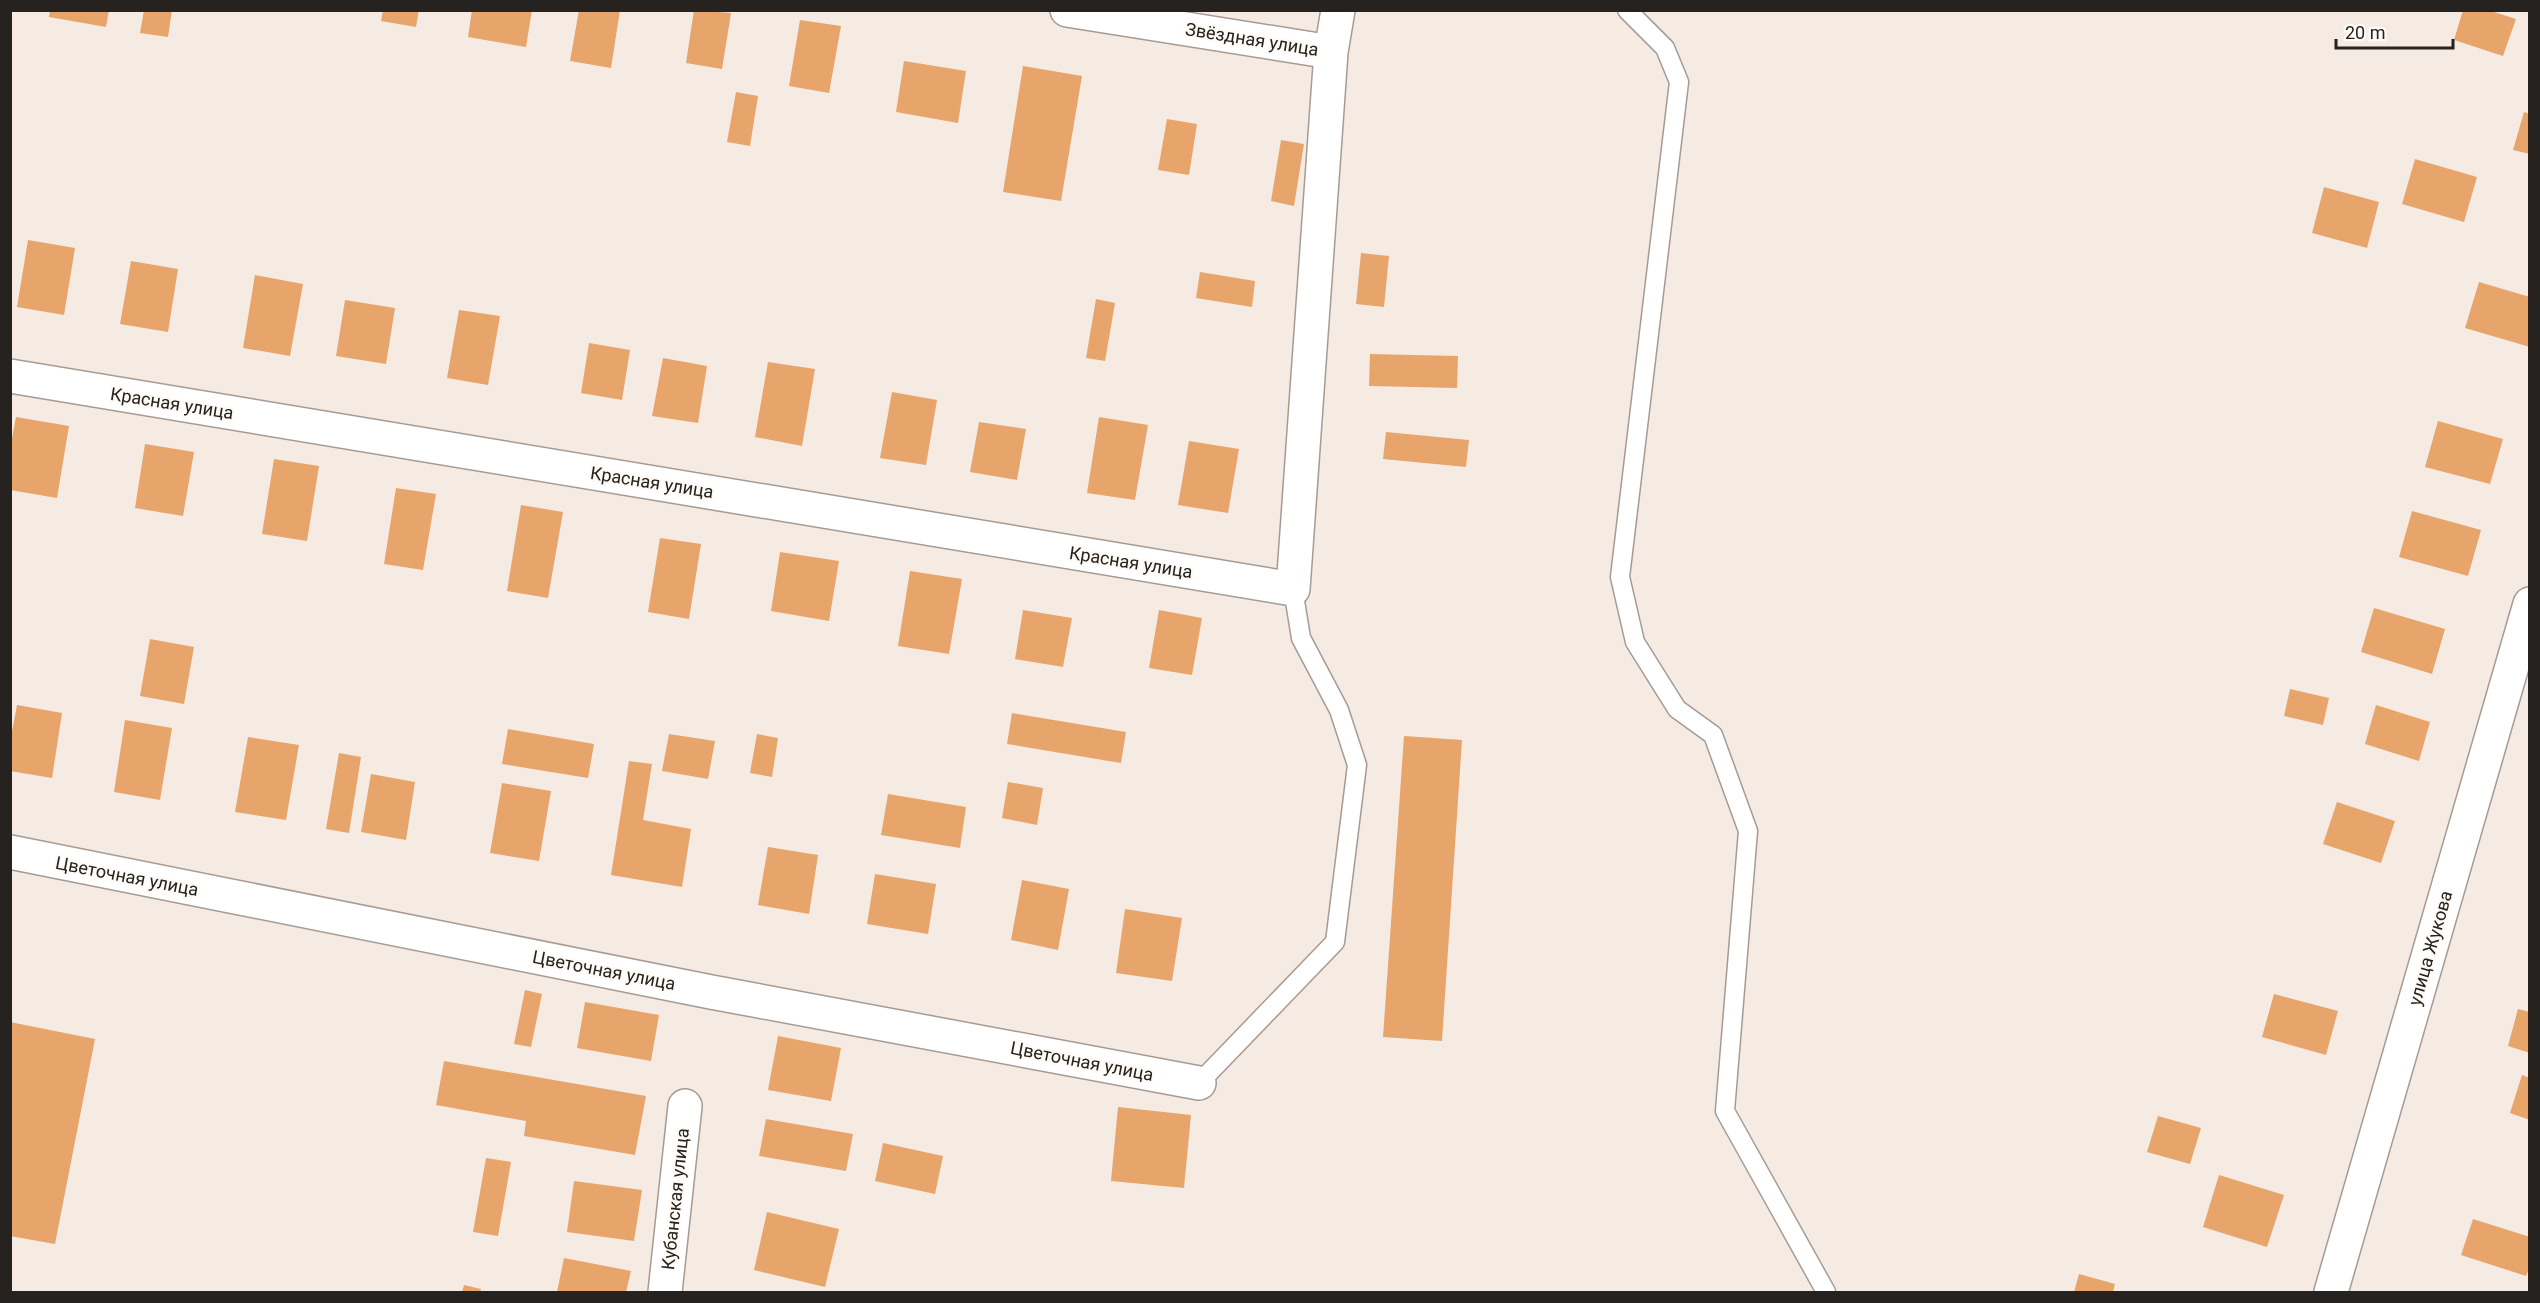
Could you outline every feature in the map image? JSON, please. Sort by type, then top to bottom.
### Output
[{"type":"street","name":"Звёздная улица","points":[[1067,10],[1331,52]]},
{"type":"street","points":[[1293,589],[1331,52],[1338,10]]},
{"type":"street","name":"Красная улица","points":[[10,376],[1293,589]]},
{"type":"street","name":"улица Жукова","points":[[2331,1293],[2529,604]]},
{"type":"street","name":"Цветочная улица","points":[[10,852],[711,992],[1199,1083]]},
{"type":"street","name":"Кубанская улица","points":[[665,1293],[685,1106]]},
{"type":"lane","points":[[1627,10],[1665,48],[1678,82],[1620,577],[1635,642],[1677,709],[1713,735],[1748,831],[1725,1112],[1826,1293]]},
{"type":"lane","points":[[1199,1083],[1335,942],[1357,765],[1339,710],[1301,638],[1293,589]]},
{"type":"building","points":[[50,10],[109,10],[106,27],[49,17]]},
{"type":"building","points":[[144,10],[172,10],[168,37],[140,33]]},
{"type":"building","points":[[383,10],[419,10],[416,27],[381,21]]},
{"type":"building","points":[[472,10],[532,10],[526,47],[468,37]]},
{"type":"building","points":[[579,10],[620,10],[611,68],[570,61]]},
{"type":"building","points":[[694,10],[731,13],[722,69],[686,63]]},
{"type":"building","points":[[2463,10],[2488,10],[2516,19],[2503,56],[2454,40]]},
{"type":"building","points":[[800,20],[841,26],[829,93],[789,86]]},
{"type":"building","points":[[904,61],[966,71],[958,123],[896,112]]},
{"type":"building","points":[[1023,66],[1082,76],[1061,201],[1003,192]]},
{"type":"building","points":[[736,92],[758,96],[750,146],[727,142]]},
{"type":"building","points":[[2524,112],[2530,114],[2530,154],[2513,150]]},
{"type":"building","points":[[1167,119],[1197,124],[1189,175],[1158,170]]},
{"type":"building","points":[[1281,140],[1304,144],[1294,206],[1271,201]]},
{"type":"building","points":[[2415,159],[2477,177],[2464,222],[2402,204]]},
{"type":"building","points":[[2324,187],[2379,202],[2367,248],[2312,233]]},
{"type":"building","points":[[28,240],[75,248],[64,315],[17,307]]},
{"type":"building","points":[[1361,253],[1389,256],[1384,307],[1356,304]]},
{"type":"building","points":[[131,261],[178,269],[168,332],[120,324]]},
{"type":"building","points":[[1200,272],[1255,281],[1252,307],[1196,298]]},
{"type":"building","points":[[255,275],[303,284],[290,356],[243,348]]},
{"type":"building","points":[[2479,282],[2530,297],[2530,347],[2465,328]]},
{"type":"building","points":[[1096,299],[1115,303],[1105,361],[1086,358]]},
{"type":"building","points":[[345,300],[395,308],[386,364],[336,356]]},
{"type":"building","points":[[459,310],[500,316],[488,385],[447,378]]},
{"type":"building","points":[[589,343],[630,350],[622,400],[581,393]]},
{"type":"building","points":[[1370,354],[1458,356],[1457,388],[1369,386]]},
{"type":"building","points":[[663,358],[707,366],[698,423],[652,416]]},
{"type":"building","points":[[768,362],[815,369],[802,446],[755,437]]},
{"type":"building","points":[[892,392],[937,400],[926,465],[880,458]]},
{"type":"building","points":[[16,417],[69,426],[57,498],[10,490],[10,449]]},
{"type":"building","points":[[1099,417],[1148,425],[1135,500],[1087,493]]},
{"type":"building","points":[[2438,421],[2503,439],[2490,484],[2425,467]]},
{"type":"building","points":[[979,422],[1026,429],[1017,480],[970,472]]},
{"type":"building","points":[[1386,432],[1469,440],[1466,467],[1383,459]]},
{"type":"building","points":[[1189,441],[1239,449],[1228,513],[1178,505]]},
{"type":"building","points":[[145,444],[194,452],[183,516],[135,508]]},
{"type":"building","points":[[274,459],[319,466],[307,541],[262,534]]},
{"type":"building","points":[[396,488],[436,494],[423,570],[384,564]]},
{"type":"building","points":[[521,505],[563,512],[548,598],[507,591]]},
{"type":"building","points":[[2412,511],[2481,530],[2468,576],[2399,557]]},
{"type":"building","points":[[660,538],[701,544],[689,619],[648,612]]},
{"type":"building","points":[[780,552],[839,561],[829,621],[771,611]]},
{"type":"building","points":[[910,571],[962,579],[949,654],[898,646]]},
{"type":"building","points":[[2374,608],[2445,629],[2432,674],[2361,652]]},
{"type":"building","points":[[1023,610],[1072,618],[1063,667],[1015,659]]},
{"type":"building","points":[[1159,610],[1202,618],[1192,675],[1149,668]]},
{"type":"building","points":[[150,639],[194,647],[184,704],[140,696]]},
{"type":"building","points":[[2290,689],[2329,698],[2323,725],[2284,716]]},
{"type":"building","points":[[17,705],[62,713],[52,778],[10,771],[10,742]]},
{"type":"building","points":[[2376,705],[2430,722],[2419,761],[2365,744]]},
{"type":"building","points":[[1012,713],[1126,732],[1121,763],[1007,744]]},
{"type":"building","points":[[125,720],[172,728],[160,800],[114,792]]},
{"type":"building","points":[[508,729],[594,744],[588,778],[502,764]]},
{"type":"building","points":[[669,734],[715,741],[708,779],[662,771]]},
{"type":"building","points":[[757,734],[778,738],[772,777],[750,773]]},
{"type":"building","points":[[1404,736],[1462,740],[1442,1041],[1383,1037]]},
{"type":"building","points":[[248,737],[299,745],[286,820],[235,812]]},
{"type":"building","points":[[339,753],[361,757],[349,833],[326,829]]},
{"type":"building","points":[[629,761],[652,764],[643,820],[691,829],[682,887],[611,875]]},
{"type":"building","points":[[371,774],[415,782],[406,840],[361,832]]},
{"type":"building","points":[[1008,782],[1043,788],[1037,825],[1002,818]]},
{"type":"building","points":[[502,783],[551,791],[539,861],[490,853]]},
{"type":"building","points":[[888,794],[966,807],[960,848],[881,835]]},
{"type":"building","points":[[2337,802],[2395,821],[2381,863],[2323,844]]},
{"type":"building","points":[[768,847],[818,855],[809,914],[758,905]]},
{"type":"building","points":[[875,874],[936,884],[928,934],[867,924]]},
{"type":"building","points":[[1022,880],[1069,889],[1058,950],[1011,940]]},
{"type":"building","points":[[1125,909],[1182,918],[1172,981],[1116,973]]},
{"type":"building","points":[[525,990],[542,994],[531,1047],[514,1044]]},
{"type":"building","points":[[2274,994],[2338,1011],[2326,1055],[2262,1037]]},
{"type":"building","points":[[585,1002],[659,1015],[651,1061],[577,1048]]},
{"type":"building","points":[[2518,1009],[2530,1012],[2530,1053],[2508,1046]]},
{"type":"building","points":[[10,1022],[95,1039],[55,1244],[10,1236]]},
{"type":"building","points":[[778,1036],[841,1048],[831,1101],[768,1090]]},
{"type":"building","points":[[444,1061],[646,1096],[635,1155],[524,1136],[526,1121],[436,1105]]},
{"type":"building","points":[[2522,1075],[2530,1078],[2530,1120],[2510,1113]]},
{"type":"building","points":[[1118,1107],[1191,1115],[1184,1188],[1111,1181]]},
{"type":"building","points":[[2158,1116],[2201,1128],[2190,1164],[2147,1152]]},
{"type":"building","points":[[766,1119],[853,1134],[846,1171],[759,1156]]},
{"type":"building","points":[[883,1143],[943,1156],[935,1194],[875,1181]]},
{"type":"building","points":[[486,1158],[511,1162],[498,1236],[473,1232]]},
{"type":"building","points":[[2219,1175],[2284,1195],[2267,1247],[2203,1227]]},
{"type":"building","points":[[574,1181],[642,1190],[634,1241],[567,1232]]},
{"type":"building","points":[[767,1212],[839,1229],[825,1287],[754,1270]]},
{"type":"building","points":[[2473,1219],[2530,1237],[2530,1266],[2526,1276],[2461,1255]]},
{"type":"building","points":[[564,1258],[631,1271],[626,1292],[557,1292]]},
{"type":"building","points":[[2079,1274],[2115,1284],[2113,1292],[2074,1292]]},
{"type":"building","points":[[464,1285],[481,1289],[480,1292],[462,1292]]}]
